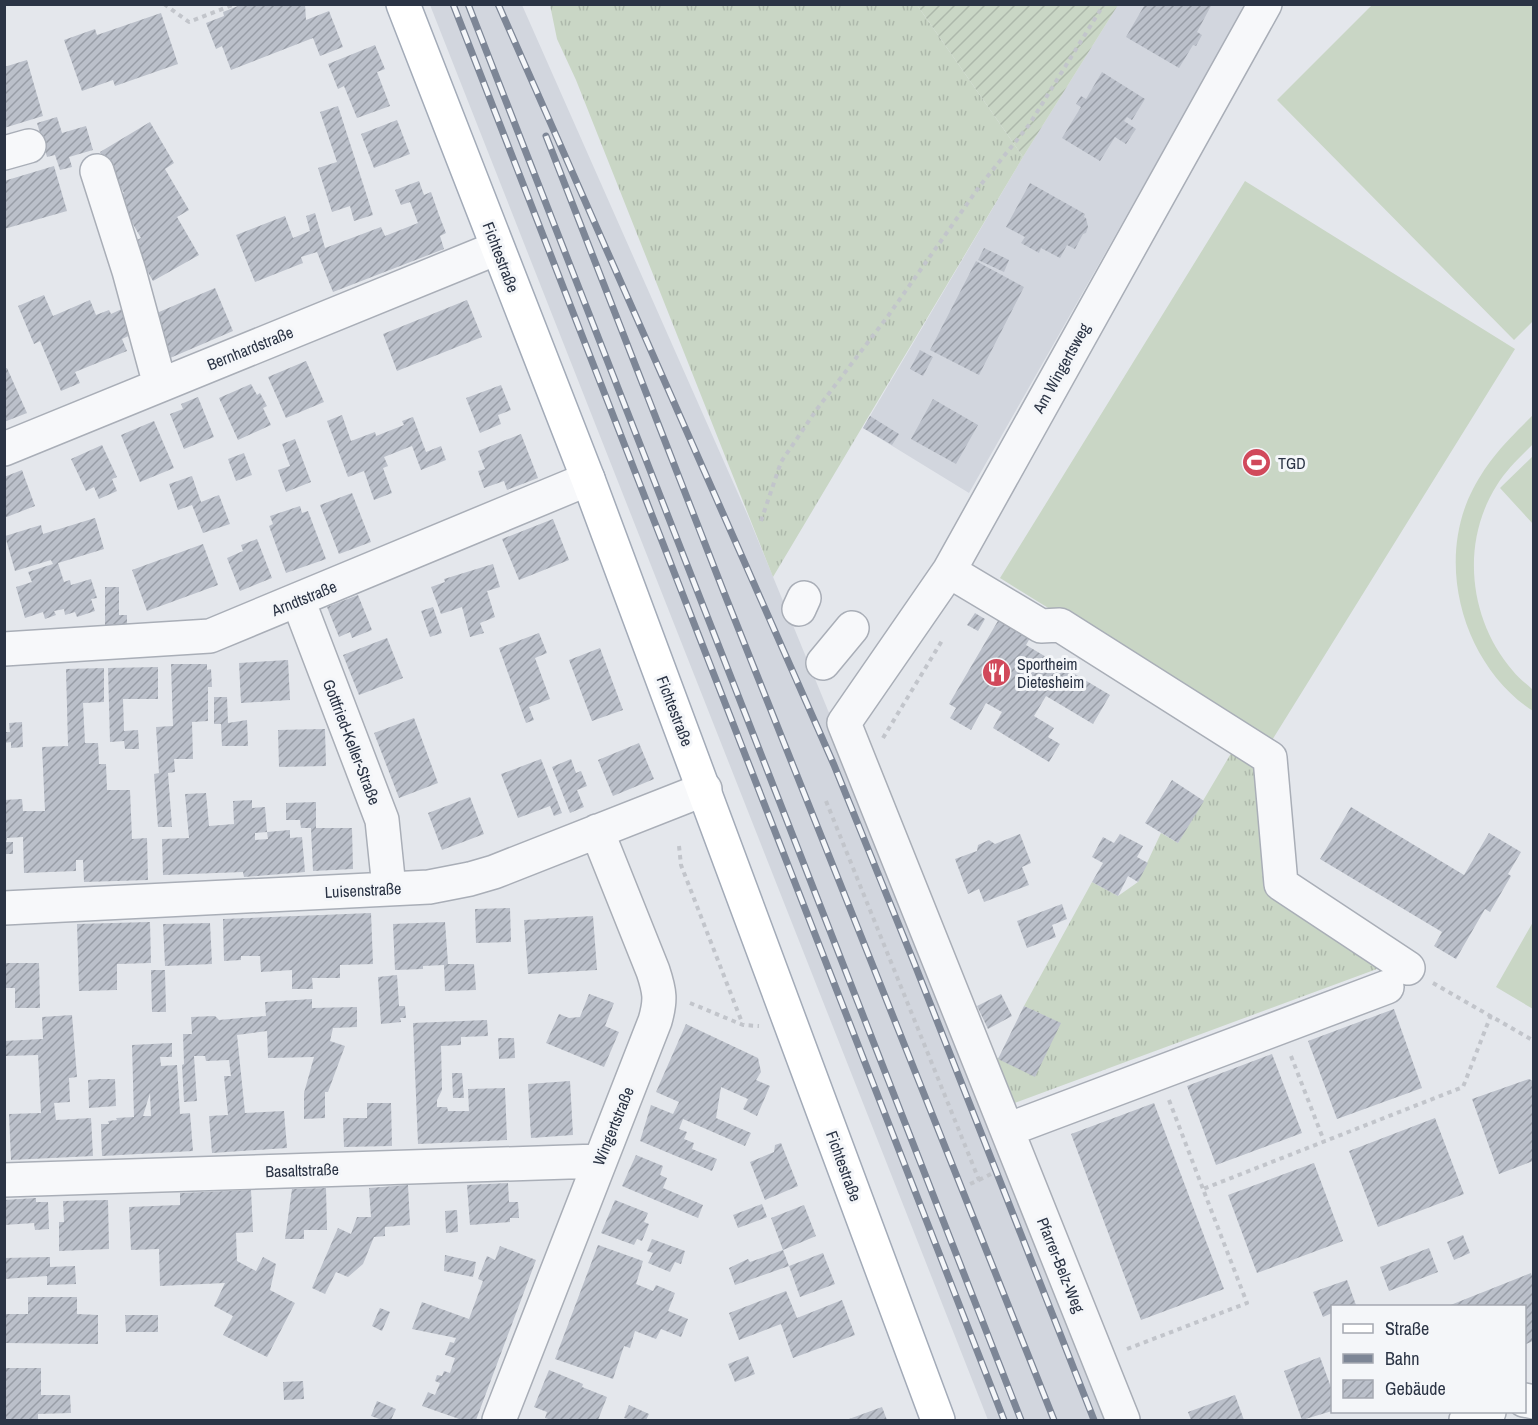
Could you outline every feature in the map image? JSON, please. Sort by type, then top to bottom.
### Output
[{"type":"main road","name":"Fichtestraße","points":[[402,4],[588,479],[938,1420]]},
{"type":"street","name":"Am Wingertsweg","points":[[844,723],[949,571],[1265,4]]},
{"type":"street","points":[[97,171],[129,271],[160,385]]},
{"type":"street","name":"Bernhardstraße","points":[[4,449],[497,248]]},
{"type":"street","name":"Arndtstraße","points":[[4,649],[210,636],[588,479]]},
{"type":"street","points":[[949,571],[1041,626],[1060,625],[1270,758],[1281,884],[1397,978],[1280,1027],[1158,1072],[1003,1120]]},
{"type":"street","name":"Gottfried-Keller-Straße","points":[[298,600],[381,820],[389,888]]},
{"type":"street","points":[[823,663],[852,628]]},
{"type":"street","name":"Pfarrer-Belz-Weg","points":[[844,723],[1123,1420]]},
{"type":"street","name":"Luisenstraße","points":[[4,908],[429,887],[470,879],[705,789]]},
{"type":"street","points":[[597,831],[660,991]]},
{"type":"street","name":"Wingertstraße","points":[[498,1420],[655,1022],[660,991]]},
{"type":"street","name":"Basaltstraße","points":[[4,1180],[599,1161]]},
{"type":"street","points":[[1466,1420],[1486,1413]]},
{"type":"path","points":[[164,4],[189,22],[235,4]]},
{"type":"path","points":[[761,521],[782,462],[811,418],[888,316],[979,187],[1029,125],[1104,4]]},
{"type":"path","points":[[877,748],[943,638]]},
{"type":"path","points":[[826,801],[979,1180]]},
{"type":"path","points":[[679,846],[681,865],[743,1025]]},
{"type":"path","points":[[1397,978],[1491,1015],[1533,1041]]},
{"type":"path","points":[[660,991],[743,1025],[793,1029]]},
{"type":"path","points":[[1203,1189],[1463,1087],[1491,1015]]},
{"type":"path","points":[[1280,1027],[1324,1141]]},
{"type":"path","points":[[1099,1360],[1247,1303],[1158,1072]]},
{"type":"path","points":[[968,1185],[991,1174]]},
{"type":"shaded area","points":[[430,5],[522,5],[748,516],[899,883],[1110,1420],[988,1420]]},
{"type":"shaded area","points":[[1118,5],[1246,5],[969,493],[863,428],[1023,157]]},
{"type":"green space","points":[[550,5],[917,5],[1023,157],[773,577],[576,80],[557,39]]},
{"type":"green space","points":[[917,5],[1118,5],[1023,157]]},
{"type":"green space","points":[[1372,5],[1533,5],[1533,321],[1514,340],[1277,100]]},
{"type":"green space","name":"TGD","points":[[1245,181],[1515,349],[1269,745],[1000,578]]},
{"type":"green space","points":[[1533,415],[1533,444],[1497,485],[1485,508],[1474,556],[1479,605],[1487,629],[1498,651],[1513,671],[1533,690],[1533,711],[1509,692],[1489,668],[1473,641],[1462,611],[1457,580],[1456,549],[1462,518],[1479,478],[1500,449]]},
{"type":"green space","points":[[1533,456],[1533,524],[1500,488]]},
{"type":"green space","points":[[1233,750],[1257,762],[1269,895],[1385,966],[1009,1105],[989,1063],[1060,1023],[1024,1006],[1092,882],[1118,896],[1138,882],[1161,833],[1178,843]]},
{"type":"green space","points":[[1533,922],[1533,1009],[1496,987]]},
{"type":"building","points":[[243,4],[305,4],[306,20],[329,11],[343,47],[320,56],[313,38],[231,70],[222,46],[216,49],[206,23],[224,16],[223,12]]},
{"type":"building","points":[[1141,4],[1212,4],[1197,32],[1202,35],[1179,68],[1126,37],[1144,6]]},
{"type":"building","points":[[161,13],[178,64],[115,86],[113,80],[82,91],[64,40],[95,29],[97,35]]},
{"type":"building","points":[[375,45],[385,69],[377,72],[390,106],[357,118],[344,86],[338,89],[328,64]]},
{"type":"building","points":[[27,60],[43,116],[4,128],[4,67]]},
{"type":"building","points":[[1102,72],[1145,99],[1132,120],[1127,117],[1124,121],[1136,129],[1126,144],[1115,137],[1100,161],[1062,138],[1081,107],[1076,104],[1081,96],[1086,99]]},
{"type":"building","points":[[338,106],[373,215],[354,221],[350,206],[332,212],[318,168],[337,162],[320,112]]},
{"type":"building","points":[[57,117],[62,133],[86,126],[93,150],[69,157],[72,167],[60,170],[55,155],[47,157],[37,123]]},
{"type":"building","points":[[397,120],[410,154],[374,168],[361,134]]},
{"type":"building","points":[[150,122],[174,163],[165,169],[189,210],[177,217],[199,255],[153,281],[131,243],[141,238],[117,197],[124,193],[100,152]]},
{"type":"building","points":[[54,166],[67,211],[4,229],[4,181]]},
{"type":"building","points":[[419,181],[424,195],[431,192],[446,233],[440,236],[444,249],[333,292],[317,252],[301,257],[303,263],[255,282],[236,235],[285,216],[293,238],[310,231],[306,216],[315,213],[325,248],[381,227],[385,236],[418,223],[410,202],[401,205],[395,190]]},
{"type":"building","points":[[1030,183],[1085,214],[1088,227],[1086,233],[1083,234],[1075,249],[1067,245],[1060,258],[1041,248],[1039,253],[1021,243],[1025,237],[1006,227]]},
{"type":"building","points":[[984,248],[1009,260],[1004,272],[978,260]]},
{"type":"building","points":[[976,261],[1024,287],[979,375],[930,350]]},
{"type":"building","points":[[215,288],[233,331],[163,361],[145,318]]},
{"type":"building","points":[[44,295],[53,316],[90,300],[96,315],[109,310],[111,314],[124,308],[135,333],[122,339],[127,351],[75,372],[80,383],[61,391],[40,341],[34,344],[18,306]]},
{"type":"building","points":[[467,300],[482,337],[397,371],[383,334]]},
{"type":"building","points":[[920,350],[933,357],[923,376],[910,369]]},
{"type":"building","points":[[306,361],[324,402],[286,418],[268,377]]},
{"type":"building","points":[[7,368],[27,413],[4,422],[4,369]]},
{"type":"building","points":[[251,384],[257,395],[260,393],[267,406],[263,408],[271,425],[238,440],[219,398]]},
{"type":"building","points":[[501,385],[511,410],[498,415],[501,424],[480,433],[466,398]]},
{"type":"building","points":[[198,397],[214,437],[184,449],[170,414],[183,409],[181,404]]},
{"type":"building","points":[[933,399],[978,425],[956,464],[911,439]]},
{"type":"building","points":[[342,415],[351,441],[375,432],[376,436],[404,425],[402,421],[413,417],[426,452],[441,446],[446,460],[421,470],[412,446],[384,457],[388,466],[383,468],[392,493],[374,500],[364,471],[348,477],[327,421]]},
{"type":"building","points":[[870,416],[899,434],[892,445],[863,428]]},
{"type":"building","points":[[154,421],[174,468],[140,482],[121,435]]},
{"type":"building","points":[[521,434],[538,478],[507,490],[504,481],[484,488],[478,471],[485,469],[478,451]]},
{"type":"building","points":[[295,439],[311,482],[286,492],[278,470],[290,466],[282,444]]},
{"type":"building","points":[[102,445],[117,477],[112,479],[117,491],[99,499],[94,487],[86,491],[71,459]]},
{"type":"building","points":[[244,453],[252,475],[236,481],[228,459]]},
{"type":"building","points":[[22,470],[35,506],[4,518],[4,477]]},
{"type":"building","points":[[192,476],[201,502],[219,495],[230,524],[203,533],[192,505],[178,510],[169,484]]},
{"type":"building","points":[[352,493],[371,542],[339,554],[320,505]]},
{"type":"building","points":[[300,506],[302,513],[308,511],[326,559],[286,573],[269,526],[273,524],[270,516]]},
{"type":"building","points":[[95,518],[104,549],[58,563],[64,582],[70,580],[71,585],[91,579],[97,598],[91,599],[95,611],[77,617],[75,612],[65,615],[64,609],[54,611],[56,615],[45,619],[43,612],[25,618],[16,587],[32,582],[28,572],[53,564],[51,560],[15,571],[5,536],[41,525],[43,534]]},
{"type":"building","points":[[553,519],[569,560],[519,580],[502,539]]},
{"type":"building","points":[[257,539],[272,578],[240,591],[227,558],[243,551],[241,545]]},
{"type":"building","points":[[203,544],[218,585],[147,611],[132,570]]},
{"type":"building","points":[[493,564],[500,587],[487,591],[495,617],[480,623],[484,633],[470,637],[462,607],[441,614],[431,587],[445,582],[444,579]]},
{"type":"building","points":[[105,587],[119,587],[119,615],[127,615],[127,627],[105,627]]},
{"type":"building","points":[[358,595],[372,630],[352,638],[350,632],[339,637],[327,607]]},
{"type":"building","points":[[433,607],[442,633],[430,637],[421,611]]},
{"type":"building","points":[[975,613],[985,619],[978,631],[967,625]]},
{"type":"building","points":[[1002,614],[1030,638],[1026,645],[1110,695],[1093,724],[1046,696],[1034,716],[1054,728],[1048,737],[1060,744],[1049,762],[993,728],[1002,712],[986,703],[971,730],[950,718],[956,708],[949,704]]},
{"type":"building","points":[[539,633],[547,653],[535,658],[550,699],[529,707],[534,720],[526,723],[499,648]]},
{"type":"building","points":[[387,638],[403,678],[359,695],[343,655]]},
{"type":"building","points":[[600,648],[623,710],[592,721],[569,660]]},
{"type":"building","points":[[288,660],[290,700],[241,703],[239,663]]},
{"type":"building","points":[[171,664],[207,664],[207,670],[211,669],[212,687],[208,687],[208,721],[192,722],[193,759],[174,759],[175,772],[168,773],[172,827],[158,827],[154,774],[159,773],[156,727],[173,726]]},
{"type":"building","points":[[158,667],[158,699],[123,699],[124,731],[138,730],[139,749],[125,749],[124,741],[110,742],[108,668]]},
{"type":"building","points":[[104,668],[104,702],[83,703],[85,743],[98,743],[99,764],[106,764],[107,790],[130,790],[132,839],[147,838],[148,880],[84,882],[83,860],[76,860],[76,871],[24,873],[23,837],[7,838],[6,842],[13,842],[13,854],[5,854],[4,800],[22,799],[23,811],[45,811],[42,747],[68,746],[66,669]]},
{"type":"building","points":[[214,697],[227,697],[228,723],[247,720],[248,746],[222,746],[221,724],[214,724]]},
{"type":"building","points":[[414,718],[438,783],[399,798],[374,733]]},
{"type":"building","points":[[22,722],[23,747],[11,748],[11,742],[4,743],[4,732],[10,732],[9,723]]},
{"type":"building","points":[[325,729],[326,766],[279,767],[278,730]]},
{"type":"building","points":[[639,743],[654,779],[613,796],[598,760]]},
{"type":"building","points":[[541,759],[562,813],[554,816],[550,806],[518,818],[501,774]]},
{"type":"building","points":[[571,759],[576,773],[581,771],[587,786],[577,790],[584,807],[570,813],[552,767]]},
{"type":"building","points":[[1172,780],[1204,801],[1178,843],[1145,823]]},
{"type":"building","points":[[206,793],[209,826],[234,824],[233,801],[252,800],[252,808],[265,807],[267,832],[290,830],[290,838],[302,837],[305,872],[244,877],[243,872],[163,875],[162,839],[189,838],[185,794]],"holes":[[[267,832],[268,839],[255,840],[255,833]]]},
{"type":"building","points":[[470,797],[484,834],[442,850],[428,813]]},
{"type":"building","points":[[316,802],[316,828],[352,828],[353,869],[313,871],[311,828],[301,828],[300,820],[286,820],[286,803]]},
{"type":"building","points":[[1351,807],[1464,875],[1489,833],[1521,852],[1508,874],[1511,876],[1490,912],[1485,909],[1456,959],[1434,946],[1442,932],[1320,859]]},
{"type":"building","points":[[1020,834],[1031,863],[1022,867],[1029,885],[984,902],[979,889],[968,894],[955,859],[977,851],[978,845],[989,840],[995,844]]},
{"type":"building","points":[[1120,834],[1143,846],[1137,857],[1148,863],[1138,882],[1128,876],[1118,896],[1092,882],[1103,863],[1092,857],[1103,837],[1114,843]]},
{"type":"building","points":[[1062,904],[1067,919],[1052,925],[1056,937],[1027,948],[1017,921]]},
{"type":"building","points":[[510,908],[511,942],[476,943],[475,909]]},
{"type":"building","points":[[371,913],[373,964],[340,965],[340,978],[312,978],[313,989],[292,989],[292,970],[261,972],[260,956],[241,956],[241,960],[224,961],[223,919]]},
{"type":"building","points":[[593,916],[597,970],[528,974],[524,920]]},
{"type":"building","points":[[150,922],[151,963],[117,964],[117,990],[79,991],[77,924]]},
{"type":"building","points":[[445,922],[448,964],[474,964],[476,990],[445,991],[444,965],[423,966],[423,969],[395,970],[393,924]]},
{"type":"building","points":[[210,923],[212,964],[165,966],[163,924]]},
{"type":"building","points":[[4,963],[39,963],[40,1008],[15,1008],[15,988],[4,988]]},
{"type":"building","points":[[151,970],[165,970],[166,1012],[152,1012]]},
{"type":"building","points":[[397,975],[399,1006],[405,1006],[406,1018],[400,1018],[401,1022],[381,1024],[378,977]]},
{"type":"building","points":[[589,994],[614,1003],[605,1026],[619,1032],[604,1067],[546,1043],[559,1014],[569,1018],[580,1017]]},
{"type":"building","points":[[1001,994],[1012,1016],[988,1029],[977,1006]]},
{"type":"building","points":[[312,999],[312,1008],[357,1007],[357,1027],[333,1028],[330,1041],[345,1046],[328,1092],[325,1092],[325,1118],[304,1119],[304,1093],[314,1057],[268,1058],[267,1031],[237,1035],[245,1113],[284,1111],[287,1148],[212,1153],[209,1116],[228,1115],[224,1076],[231,1076],[229,1060],[206,1061],[205,1056],[194,1056],[197,1101],[184,1102],[183,1034],[192,1034],[191,1017],[215,1016],[219,1020],[266,1016],[265,1002]]},
{"type":"building","points":[[1024,1006],[1061,1023],[1035,1077],[998,1059]]},
{"type":"building","points":[[1394,1009],[1422,1088],[1337,1119],[1308,1041]]},
{"type":"building","points":[[72,1015],[77,1077],[69,1078],[70,1102],[54,1103],[56,1120],[91,1118],[93,1156],[11,1160],[9,1114],[41,1113],[38,1055],[6,1056],[4,1041],[43,1039],[42,1017]]},
{"type":"building","points":[[487,1020],[488,1036],[461,1037],[461,1045],[441,1046],[442,1090],[437,1100],[437,1107],[447,1107],[448,1111],[469,1111],[468,1089],[505,1088],[507,1140],[418,1144],[413,1023]]},
{"type":"building","points":[[686,1024],[758,1058],[761,1072],[756,1080],[770,1086],[757,1116],[743,1109],[748,1099],[721,1087],[716,1118],[751,1133],[745,1146],[683,1119],[679,1129],[687,1132],[684,1139],[694,1143],[692,1149],[717,1159],[712,1171],[640,1141],[651,1105],[673,1114],[679,1102],[656,1092]]},
{"type":"building","points":[[498,1038],[514,1038],[515,1058],[499,1059]]},
{"type":"building","points":[[172,1043],[172,1057],[160,1057],[161,1066],[177,1065],[180,1114],[190,1113],[193,1151],[102,1156],[101,1124],[109,1124],[108,1121],[117,1120],[116,1118],[134,1117],[132,1045]],"holes":[[[150,1093],[151,1116],[143,1116]]]},
{"type":"building","points":[[1272,1054],[1302,1133],[1216,1165],[1187,1086]]},
{"type":"building","points":[[452,1073],[462,1073],[464,1098],[453,1098]]},
{"type":"building","points":[[115,1079],[116,1106],[89,1108],[88,1080]]},
{"type":"building","points":[[1529,1079],[1533,1081],[1533,1161],[1499,1174],[1472,1099]]},
{"type":"building","points":[[570,1081],[573,1135],[531,1138],[528,1084]]},
{"type":"building","points":[[367,1103],[391,1103],[392,1146],[344,1147],[343,1118],[367,1118]]},
{"type":"building","points":[[1154,1103],[1224,1289],[1141,1320],[1071,1134]]},
{"type":"building","points":[[1435,1118],[1464,1194],[1378,1227],[1349,1151]]},
{"type":"building","points":[[781,1143],[798,1186],[765,1200],[750,1162],[774,1152],[775,1145]]},
{"type":"building","points":[[636,1155],[663,1166],[660,1175],[667,1178],[663,1188],[703,1205],[698,1218],[622,1186]]},
{"type":"building","points":[[1314,1163],[1343,1241],[1257,1273],[1228,1195]]},
{"type":"building","points":[[508,1183],[509,1202],[518,1202],[519,1218],[510,1218],[510,1222],[470,1225],[467,1185]]},
{"type":"building","points":[[408,1185],[410,1225],[385,1227],[385,1236],[374,1237],[363,1264],[348,1277],[336,1272],[325,1294],[312,1288],[338,1228],[351,1234],[357,1217],[371,1217],[369,1188]]},
{"type":"building","points":[[326,1188],[327,1230],[304,1230],[304,1239],[285,1239],[292,1189]]},
{"type":"building","points":[[251,1190],[253,1232],[236,1233],[237,1261],[256,1271],[263,1257],[276,1264],[270,1290],[295,1303],[267,1357],[223,1335],[233,1316],[214,1306],[225,1283],[160,1286],[159,1249],[131,1250],[129,1207],[180,1205],[180,1193]]},
{"type":"building","points":[[36,1198],[36,1202],[48,1202],[49,1229],[35,1230],[34,1223],[4,1225],[4,1200]]},
{"type":"building","points":[[108,1200],[109,1249],[59,1251],[59,1222],[64,1222],[63,1201]]},
{"type":"building","points":[[615,1200],[648,1213],[644,1222],[649,1224],[642,1241],[637,1239],[634,1245],[601,1233]]},
{"type":"building","points":[[762,1204],[767,1217],[738,1228],[733,1215]]},
{"type":"building","points":[[804,1205],[816,1236],[783,1250],[771,1218]]},
{"type":"building","points":[[457,1210],[458,1232],[446,1233],[445,1211]]},
{"type":"building","points":[[1463,1235],[1470,1253],[1454,1260],[1447,1242]]},
{"type":"building","points":[[652,1239],[685,1251],[681,1264],[675,1262],[670,1272],[648,1263],[653,1253],[647,1251]]},
{"type":"building","points":[[598,1245],[643,1261],[636,1284],[653,1291],[656,1285],[675,1293],[668,1311],[688,1319],[681,1337],[661,1329],[656,1339],[635,1331],[630,1348],[624,1346],[613,1379],[555,1359]]},
{"type":"building","points":[[500,1246],[536,1260],[476,1420],[462,1420],[422,1406],[428,1392],[435,1395],[440,1383],[435,1381],[437,1375],[442,1376],[444,1371],[450,1373],[455,1358],[445,1355],[450,1342],[454,1343],[456,1338],[412,1329],[422,1302],[469,1319],[483,1281],[478,1279],[487,1256],[495,1260]]},
{"type":"building","points":[[1429,1248],[1438,1272],[1389,1291],[1380,1267]]},
{"type":"building","points":[[783,1250],[789,1266],[735,1285],[729,1268],[748,1259],[750,1262]]},
{"type":"building","points":[[823,1253],[835,1284],[800,1297],[789,1266]]},
{"type":"building","points":[[445,1255],[476,1262],[473,1277],[444,1271]]},
{"type":"building","points":[[50,1257],[50,1267],[75,1266],[76,1284],[47,1285],[47,1276],[4,1279],[4,1258]]},
{"type":"building","points":[[1531,1273],[1533,1279],[1533,1341],[1526,1344],[1526,1305],[1451,1305]]},
{"type":"building","points":[[1347,1280],[1356,1305],[1331,1305],[1331,1313],[1323,1317],[1313,1292]]},
{"type":"building","points":[[786,1291],[797,1318],[842,1300],[855,1335],[793,1358],[781,1324],[739,1340],[729,1313]]},
{"type":"building","points":[[28,1297],[77,1297],[77,1314],[98,1315],[98,1344],[4,1343],[4,1314],[28,1314]]},
{"type":"building","points":[[380,1308],[390,1312],[382,1331],[372,1326]]},
{"type":"building","points":[[125,1315],[158,1315],[158,1332],[126,1332]]},
{"type":"building","points":[[748,1356],[755,1374],[735,1382],[728,1364]]},
{"type":"building","points":[[1320,1357],[1331,1387],[1331,1411],[1302,1420],[1284,1371]]},
{"type":"building","points":[[4,1368],[41,1368],[41,1395],[70,1395],[71,1413],[38,1414],[38,1420],[4,1420]]},
{"type":"building","points":[[549,1370],[607,1397],[598,1420],[552,1420],[545,1418],[547,1412],[534,1407]]},
{"type":"building","points":[[303,1381],[304,1399],[284,1400],[283,1382]]},
{"type":"building","points":[[1235,1395],[1244,1420],[1191,1420],[1188,1412]]},
{"type":"building","points":[[377,1401],[396,1409],[391,1420],[371,1416]]},
{"type":"building","points":[[629,1405],[649,1414],[646,1420],[624,1418]]},
{"type":"building","points":[[882,1407],[887,1420],[849,1419]]},
{"type":"railway","points":[[453,4],[1004,1420]]},
{"type":"railway","points":[[468,4],[1021,1420]]},
{"type":"railway","points":[[498,4],[834,765],[1094,1420]]},
{"type":"railway","points":[[546,136],[723,590],[1054,1420]]},
{"type":"place","name":"TGD","points":[[1257,463]]},
{"type":"place","name":"Sportheim Dietesheim","points":[[996,673]]}]
